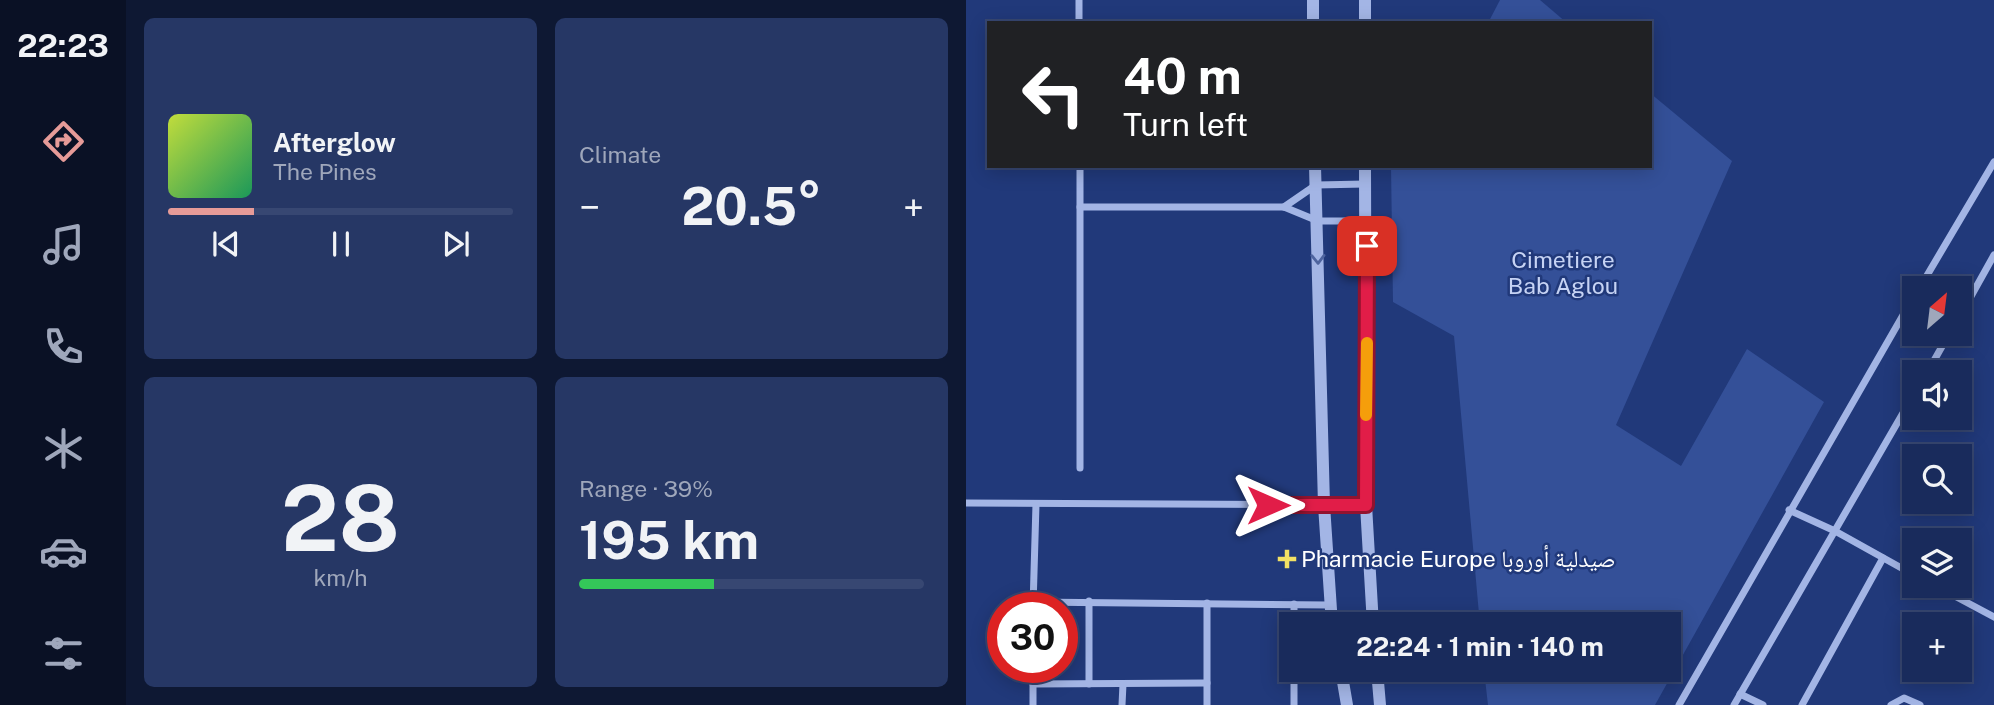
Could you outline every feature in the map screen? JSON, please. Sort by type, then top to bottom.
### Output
[{"type":"street","points":[[1079,0],[1079,21]]},
{"type":"street","points":[[1313,0],[1313,21]]},
{"type":"street","points":[[1364,0],[1365,21]]},
{"type":"street","points":[[1927,276],[1994,162]]},
{"type":"street","points":[[1080,168],[1080,468]]},
{"type":"street","points":[[1315,168],[1324,505],[1330,612]]},
{"type":"street","points":[[1365,168],[1366,505],[1372,612]]},
{"type":"street","points":[[1284,207],[1316,185],[1365,184]]},
{"type":"street","points":[[1080,206],[1284,207],[1318,220],[1367,221]]},
{"type":"street","points":[[1972,294],[1994,255]]},
{"type":"street","points":[[1679,705],[1902,317]]},
{"type":"street","points":[[1734,705],[1902,415]]},
{"type":"street","points":[[966,503],[1366,505]]},
{"type":"street","points":[[1033,592],[1036,504]]},
{"type":"street","points":[[1789,510],[1835,531],[1902,569]]},
{"type":"street","points":[[1801,705],[1882,558]]},
{"type":"street","points":[[1958,598],[1994,617]]},
{"type":"street","points":[[1089,601],[1089,684]]},
{"type":"street","points":[[1078,602],[1329,605]]},
{"type":"street","points":[[1207,603],[1207,705]]},
{"type":"street","points":[[1294,604],[1294,612]]},
{"type":"street","points":[[1294,682],[1294,705]]},
{"type":"street","points":[[1343,682],[1347,705]]},
{"type":"street","points":[[1378,682],[1380,705]]},
{"type":"street","points":[[1033,705],[1033,684],[1207,683]]},
{"type":"street","points":[[1122,705],[1123,684]]},
{"type":"street","points":[[1740,694],[1763,705]]},
{"type":"street","points":[[1891,705],[1904,698],[1920,705]]},
{"type":"green space","points":[[1500,0],[1540,0],[1565,21],[1489,21]]},
{"type":"green space","name":"Cimetiere Bab Aglou","points":[[1652,95],[1732,161],[1616,425],[1681,466],[1747,349],[1824,402],[1681,658],[1681,612],[1479,612],[1454,336],[1393,302],[1391,168],[1652,168]]},
{"type":"green space","points":[[1485,682],[1668,682],[1655,705],[1488,705]]},
{"type":"slow traffic","points":[[1366,415],[1367,343]]},
{"type":"place","name":"Pharmacie Europe صيدلية أوروبا","points":[[1287,559]]},
{"type":"route","points":[[1268,505],[1366,505],[1367,246]]}]
